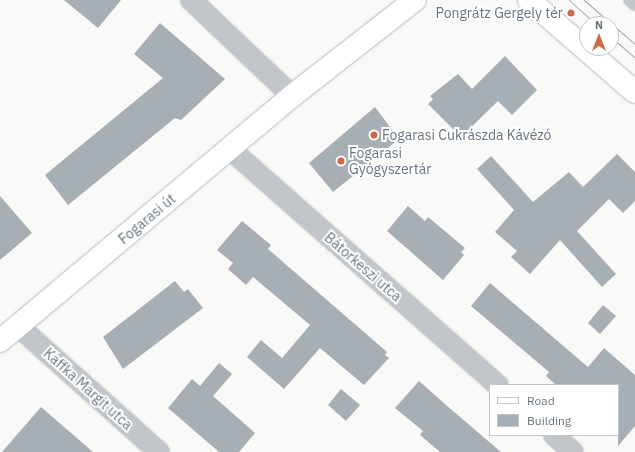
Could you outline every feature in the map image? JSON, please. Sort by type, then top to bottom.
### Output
[{"type":"main road","name":"Fogarasi út","points":[[0,341],[292,96],[415,0]]},
{"type":"main road","points":[[529,0],[635,92]]},
{"type":"street","points":[[191,0],[292,96]]},
{"type":"street","name":"Bátorkeszi utca","points":[[230,148],[497,384]]},
{"type":"street","name":"Kaffka Margit utca","points":[[18,326],[159,452]]},
{"type":"street","points":[[555,436],[573,452]]},
{"type":"lane","points":[[629,0],[635,5]]},
{"type":"building","points":[[64,0],[121,0],[98,28]]},
{"type":"building","points":[[160,23],[225,79],[181,120],[175,118],[68,205],[45,175],[163,78],[134,54]]},
{"type":"building","points":[[505,56],[537,90],[512,115],[498,101],[461,137],[428,104],[433,99],[430,96],[458,74],[472,89]]},
{"type":"building","points":[[375,107],[399,139],[333,192],[309,163]]},
{"type":"building","points":[[617,154],[635,172],[635,201],[623,213],[609,199],[577,231],[616,274],[602,287],[560,240],[530,274],[511,257],[517,251],[495,232],[514,210],[477,169],[491,156],[533,202],[569,172],[583,187]]},
{"type":"building","points":[[0,196],[32,233],[0,260]]},
{"type":"building","points":[[408,206],[425,221],[428,217],[465,248],[461,252],[464,255],[443,280],[387,231]]},
{"type":"building","points":[[242,221],[271,245],[268,249],[387,352],[385,355],[389,358],[364,385],[320,348],[284,389],[247,357],[261,340],[282,358],[310,325],[253,277],[246,285],[228,269],[233,263],[217,250]]},
{"type":"building","points":[[175,281],[184,292],[188,289],[203,308],[123,369],[103,337]]},
{"type":"building","points":[[490,283],[588,367],[604,348],[635,375],[635,426],[618,446],[619,384],[555,384],[546,376],[549,372],[471,306]]},
{"type":"building","points":[[603,305],[616,316],[600,334],[588,323]]},
{"type":"building","points":[[219,363],[232,374],[213,396],[255,433],[239,452],[219,452],[168,408],[192,379],[200,386]]},
{"type":"building","points":[[419,381],[501,452],[440,452],[420,435],[423,431],[395,408]]},
{"type":"building","points":[[341,389],[360,405],[346,421],[328,405]]},
{"type":"building","points":[[41,407],[93,452],[2,452]]},
{"type":"tram line","points":[[569,0],[587,16]]},
{"type":"tram line","points":[[584,0],[635,44]]},
{"type":"tram line","points":[[619,44],[635,58]]},
{"type":"place","name":"Pongrátz Gergely tér","points":[[571,13]]},
{"type":"place","name":"Fogarasi Cukrászda Kávézó","points":[[374,135]]},
{"type":"place","name":"Fogarasi Gyógyszertár","points":[[341,161]]}]
